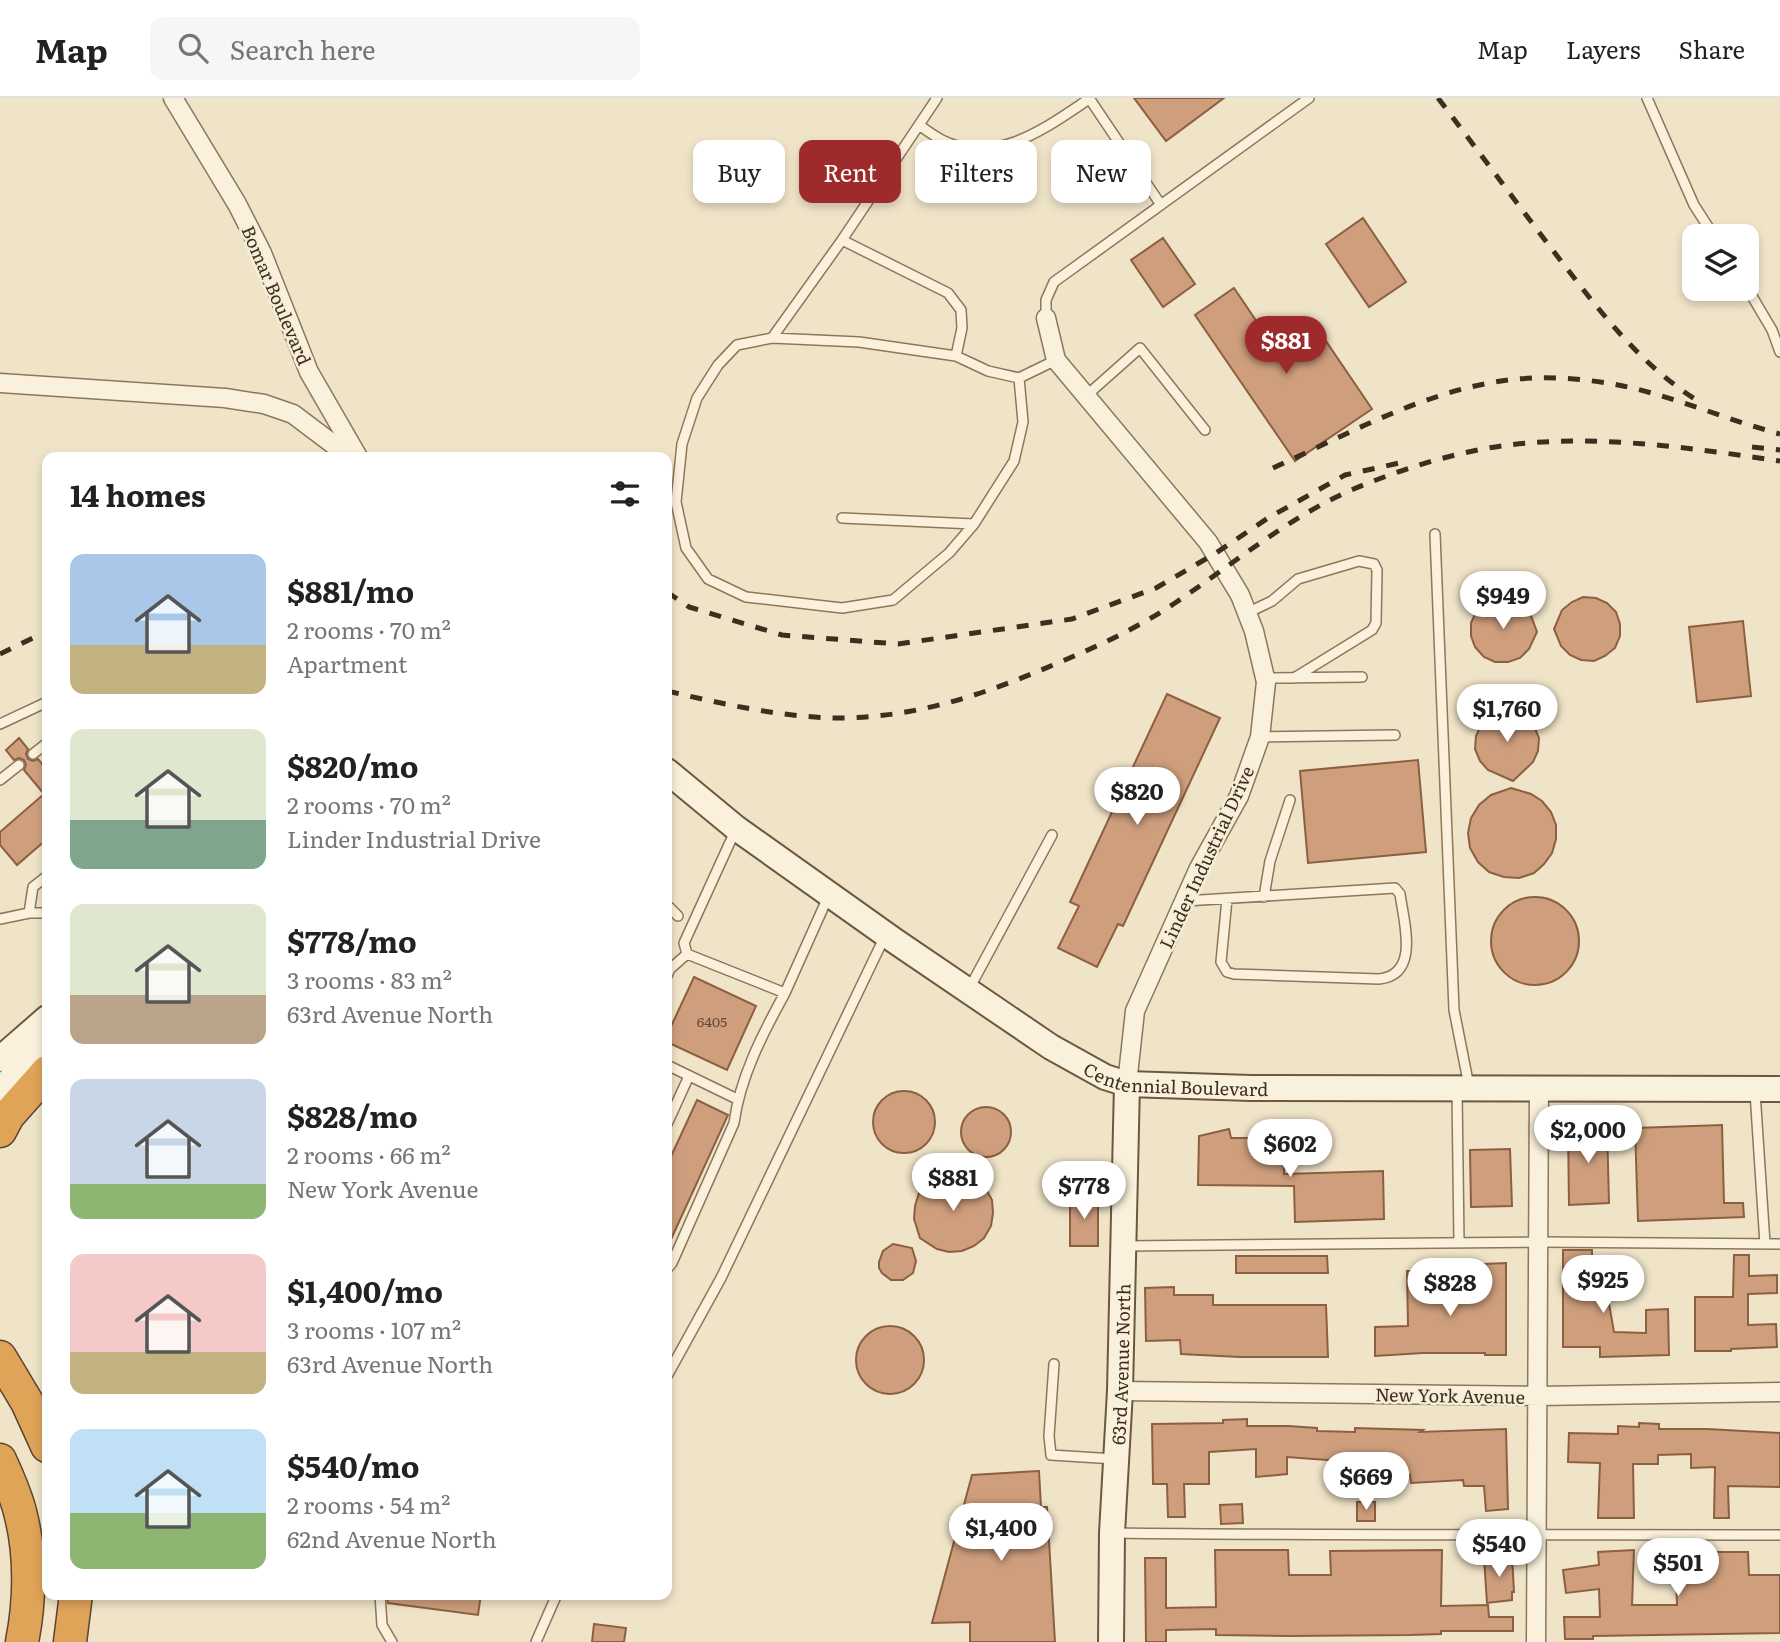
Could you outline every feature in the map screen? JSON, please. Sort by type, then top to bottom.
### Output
[{"type":"highway","points":[[0,1131],[8,1116],[42,1078]]},
{"type":"highway","points":[[0,1357],[27,1402],[42,1435]]},
{"type":"highway","points":[[0,1460],[22,1516],[28,1569],[27,1619],[22,1642]]},
{"type":"highway","points":[[70,1642],[75,1600]]},
{"type":"main road","name":"Centennial Boulevard","points":[[672,775],[736,828],[968,990],[1051,1046],[1105,1077],[1127,1084],[1251,1088],[1780,1089]]},
{"type":"main road","points":[[0,1059],[42,1022]]},
{"type":"main road","points":[[0,1090],[42,1046]]},
{"type":"main road","name":"63rd Avenue North","points":[[1111,1642],[1112,1533],[1120,1391],[1127,1084]]},
{"type":"street","name":"Bomar Boulevard","points":[[173,98],[237,204],[262,253],[309,372],[355,452]]},
{"type":"street","name":"Linder Industrial Drive","points":[[1046,318],[1056,360],[1208,542],[1240,594],[1254,631],[1265,678],[1260,737],[1240,796],[1199,868],[1135,1012],[1127,1084]]},
{"type":"street","points":[[0,383],[225,398],[264,404],[293,414],[344,452]]},
{"type":"street","points":[[1536,1642],[1539,1087]]},
{"type":"street","name":"New York Avenue","points":[[1120,1391],[1538,1396],[1780,1392]]},
{"type":"lane","points":[[772,338],[842,240],[937,98]]},
{"type":"lane","points":[[919,125],[943,141],[970,148],[1000,147],[1040,132],[1089,98],[1161,205]]},
{"type":"lane","points":[[1046,318],[1046,300],[1054,282],[1309,98]]},
{"type":"lane","points":[[1647,98],[1694,205],[1706,224]]},
{"type":"lane","points":[[842,240],[948,293],[961,310],[962,328],[956,356]]},
{"type":"lane","points":[[1755,301],[1772,330],[1780,352]]},
{"type":"lane","points":[[1019,378],[1024,422],[1014,461],[974,524],[949,553],[893,600],[842,608],[746,597],[708,579],[686,548],[676,502],[682,444],[697,398],[718,365],[737,345],[772,338],[859,342],[956,356],[988,371],[1019,378],[1056,360]]},
{"type":"lane","points":[[1086,396],[1140,348],[1205,429]]},
{"type":"lane","points":[[842,518],[974,524]]},
{"type":"lane","points":[[1434,534],[1454,1010],[1463,1087],[1459,1243]]},
{"type":"lane","points":[[1247,613],[1272,601],[1298,579],[1359,561],[1374,564],[1377,570],[1376,623],[1372,630],[1294,678]]},
{"type":"lane","points":[[1265,678],[1362,677]]},
{"type":"lane","points":[[0,724],[42,704]]},
{"type":"lane","points":[[1260,737],[1395,735]]},
{"type":"lane","points":[[33,754],[42,747]]},
{"type":"lane","points":[[0,780],[19,765]]},
{"type":"lane","points":[[1264,897],[1270,861],[1290,800]]},
{"type":"lane","points":[[687,954],[684,943],[736,828]]},
{"type":"lane","points":[[968,990],[1052,835]]},
{"type":"lane","points":[[29,913],[33,887],[42,880]]},
{"type":"lane","points":[[1185,901],[1397,888],[1404,923],[1406,960],[1390,978],[1379,979],[1227,972],[1221,962],[1227,900]]},
{"type":"lane","points":[[672,1263],[734,1123],[737,1098],[766,1027],[785,993],[829,895]]},
{"type":"lane","points":[[672,910],[678,916]]},
{"type":"lane","points":[[0,919],[42,913]]},
{"type":"lane","points":[[672,1367],[722,1278],[886,934]]},
{"type":"lane","points":[[672,967],[687,954]]},
{"type":"lane","points":[[687,954],[785,993]]},
{"type":"lane","points":[[672,1068],[737,1098]]},
{"type":"lane","points":[[672,1113],[689,1076]]},
{"type":"lane","points":[[1755,1089],[1765,1244]]},
{"type":"lane","points":[[1123,1246],[1540,1242],[1780,1244]]},
{"type":"lane","points":[[1054,1364],[1049,1436],[1051,1455],[1116,1459]]},
{"type":"lane","points":[[1112,1533],[1780,1535]]},
{"type":"lane","points":[[380,1600],[382,1625],[393,1642]]},
{"type":"lane","points":[[536,1642],[554,1600]]},
{"type":"building","points":[[1134,98],[1224,98],[1166,141]]},
{"type":"building","points":[[1363,218],[1406,282],[1369,307],[1326,244]]},
{"type":"building","points":[[1163,238],[1195,284],[1163,307],[1131,260]]},
{"type":"building","points":[[1234,288],[1272,344],[1281,337],[1286,344],[1315,325],[1372,409],[1295,461],[1195,315]]},
{"type":"building","points":[[1583,597],[1596,598],[1607,603],[1616,612],[1620,624],[1620,636],[1615,648],[1594,661],[1581,660],[1570,655],[1561,646],[1554,629],[1562,610]]},
{"type":"building","points":[[1497,599],[1510,599],[1521,604],[1530,613],[1537,632],[1529,649],[1520,658],[1508,662],[1495,662],[1484,657],[1475,647],[1471,636],[1471,623],[1476,612],[1486,603]]},
{"type":"building","points":[[1743,621],[1751,696],[1697,702],[1689,627]]},
{"type":"building","points":[[1167,694],[1220,718],[1123,926],[1118,924],[1097,967],[1058,948],[1079,906],[1070,902]]},
{"type":"building","points":[[1514,712],[1526,717],[1539,738],[1538,751],[1533,762],[1513,781],[1488,770],[1475,749],[1476,736],[1481,725],[1490,716]]},
{"type":"building","points":[[19,738],[28,749],[28,759],[38,759],[42,764],[42,792],[24,770],[24,760],[14,760],[6,750]]},
{"type":"building","points":[[1418,760],[1426,852],[1308,863],[1300,771]]},
{"type":"building","points":[[1511,788],[1531,794],[1542,801],[1551,812],[1556,825],[1552,853],[1534,873],[1519,878],[1489,872],[1478,862],[1470,848],[1468,833],[1471,818],[1479,805],[1491,795]]},
{"type":"building","points":[[42,796],[42,843],[17,865],[0,845],[0,832]]},
{"type":"building","points":[[1535,897],[1552,901],[1566,910],[1575,924],[1579,941],[1575,958],[1566,972],[1552,981],[1535,985],[1518,981],[1504,972],[1495,958],[1491,941],[1495,924],[1504,910],[1518,901]]},
{"type":"building","points":[[694,977],[756,1006],[727,1070],[672,1044],[672,1024]]},
{"type":"building","points":[[904,1091],[916,1093],[926,1100],[933,1110],[933,1134],[926,1144],[916,1151],[904,1153],[892,1151],[882,1144],[875,1134],[873,1122],[875,1110],[882,1100],[892,1093]]},
{"type":"building","points":[[697,1100],[728,1115],[672,1237],[672,1154]]},
{"type":"building","points":[[986,1107],[1004,1114],[1011,1132],[1004,1150],[986,1157],[968,1150],[961,1132],[968,1114]]},
{"type":"building","points":[[1722,1125],[1724,1203],[1743,1203],[1744,1217],[1638,1221],[1635,1128]]},
{"type":"building","points":[[1607,1126],[1609,1203],[1569,1205],[1568,1127]]},
{"type":"building","points":[[1229,1129],[1231,1138],[1285,1138],[1284,1174],[1383,1171],[1384,1219],[1295,1222],[1294,1186],[1198,1185],[1199,1136]]},
{"type":"building","points":[[1510,1149],[1512,1206],[1471,1207],[1470,1150]]},
{"type":"building","points":[[951,1173],[971,1175],[986,1189],[992,1200],[993,1213],[991,1226],[984,1238],[962,1251],[949,1252],[937,1249],[920,1238],[914,1219],[919,1193],[927,1183],[938,1176]]},
{"type":"building","points":[[1098,1195],[1098,1246],[1070,1246],[1070,1196]]},
{"type":"building","points":[[893,1244],[912,1248],[916,1261],[913,1273],[903,1280],[891,1280],[879,1268],[883,1251]]},
{"type":"building","points":[[1563,1250],[1592,1250],[1592,1270],[1598,1270],[1599,1299],[1608,1298],[1614,1332],[1646,1333],[1646,1310],[1668,1309],[1669,1355],[1600,1357],[1600,1347],[1563,1347]]},
{"type":"building","points":[[1734,1255],[1749,1255],[1749,1276],[1777,1275],[1777,1293],[1748,1294],[1748,1325],[1776,1324],[1777,1347],[1695,1351],[1695,1297],[1733,1297]]},
{"type":"building","points":[[1236,1256],[1327,1256],[1328,1273],[1236,1273]]},
{"type":"building","points":[[1506,1263],[1506,1355],[1423,1353],[1375,1356],[1375,1327],[1408,1326],[1407,1271],[1440,1271],[1440,1294],[1485,1293],[1484,1264]]},
{"type":"building","points":[[1174,1287],[1174,1295],[1213,1295],[1213,1305],[1326,1305],[1328,1357],[1181,1354],[1180,1340],[1146,1341],[1145,1288]]},
{"type":"building","points":[[890,1326],[903,1329],[914,1336],[921,1347],[924,1360],[921,1373],[914,1384],[903,1391],[890,1394],[877,1391],[866,1384],[859,1373],[856,1360],[859,1347],[866,1336],[877,1329]]},
{"type":"building","points":[[1247,1419],[1247,1426],[1317,1428],[1317,1431],[1355,1432],[1355,1428],[1423,1430],[1420,1432],[1506,1429],[1508,1509],[1486,1511],[1484,1486],[1464,1486],[1463,1480],[1411,1483],[1410,1475],[1354,1475],[1354,1462],[1287,1457],[1287,1474],[1256,1477],[1256,1449],[1209,1452],[1209,1484],[1184,1484],[1185,1517],[1168,1517],[1167,1484],[1153,1484],[1152,1424],[1223,1423],[1223,1420]]},
{"type":"building","points":[[1639,1423],[1659,1424],[1659,1429],[1780,1433],[1780,1487],[1728,1486],[1729,1518],[1714,1518],[1715,1467],[1691,1468],[1691,1454],[1658,1455],[1658,1464],[1633,1464],[1634,1518],[1598,1518],[1600,1463],[1568,1462],[1569,1433],[1618,1434],[1618,1426],[1639,1427]]},
{"type":"building","points":[[1039,1471],[1041,1507],[1047,1507],[1055,1642],[970,1642],[970,1622],[932,1623],[972,1475]]},
{"type":"building","points":[[1357,1502],[1375,1502],[1375,1521],[1357,1521]]},
{"type":"building","points":[[1242,1504],[1243,1523],[1221,1524],[1220,1505]]},
{"type":"building","points":[[1215,1550],[1288,1550],[1289,1575],[1331,1575],[1330,1551],[1442,1550],[1441,1606],[1488,1605],[1489,1617],[1513,1617],[1513,1631],[1288,1636],[1216,1635],[1216,1629],[1166,1630],[1166,1642],[1146,1642],[1145,1558],[1166,1558],[1166,1608],[1216,1607]]},
{"type":"building","points":[[1634,1550],[1632,1605],[1677,1605],[1675,1552],[1748,1552],[1749,1575],[1780,1575],[1780,1633],[1593,1636],[1593,1639],[1565,1639],[1564,1617],[1600,1617],[1599,1589],[1566,1593],[1563,1570],[1599,1565],[1598,1552]]},
{"type":"building","points":[[1512,1556],[1512,1600],[1487,1603],[1484,1558]]},
{"type":"building","points":[[388,1600],[480,1600],[478,1615],[388,1603]]},
{"type":"building","points":[[594,1624],[626,1628],[624,1642],[592,1642]]},
{"type":"railway","points":[[1438,98],[1620,334],[1659,372],[1703,404]]},
{"type":"railway","points":[[1273,468],[1413,405],[1471,387],[1531,378],[1578,379],[1623,386],[1780,434]]},
{"type":"railway","points":[[672,692],[798,716],[842,718],[870,717],[950,702],[1028,676],[1131,629],[1175,603],[1270,536],[1344,493],[1404,470],[1473,451],[1542,442],[1610,442],[1679,447],[1780,461]]},
{"type":"railway","points":[[1752,447],[1780,450]]},
{"type":"railway","points":[[672,595],[689,607],[782,635],[898,644],[1072,619],[1156,588],[1216,553],[1268,518],[1345,475],[1408,461]]},
{"type":"railway","points":[[0,654],[42,633]]}]
